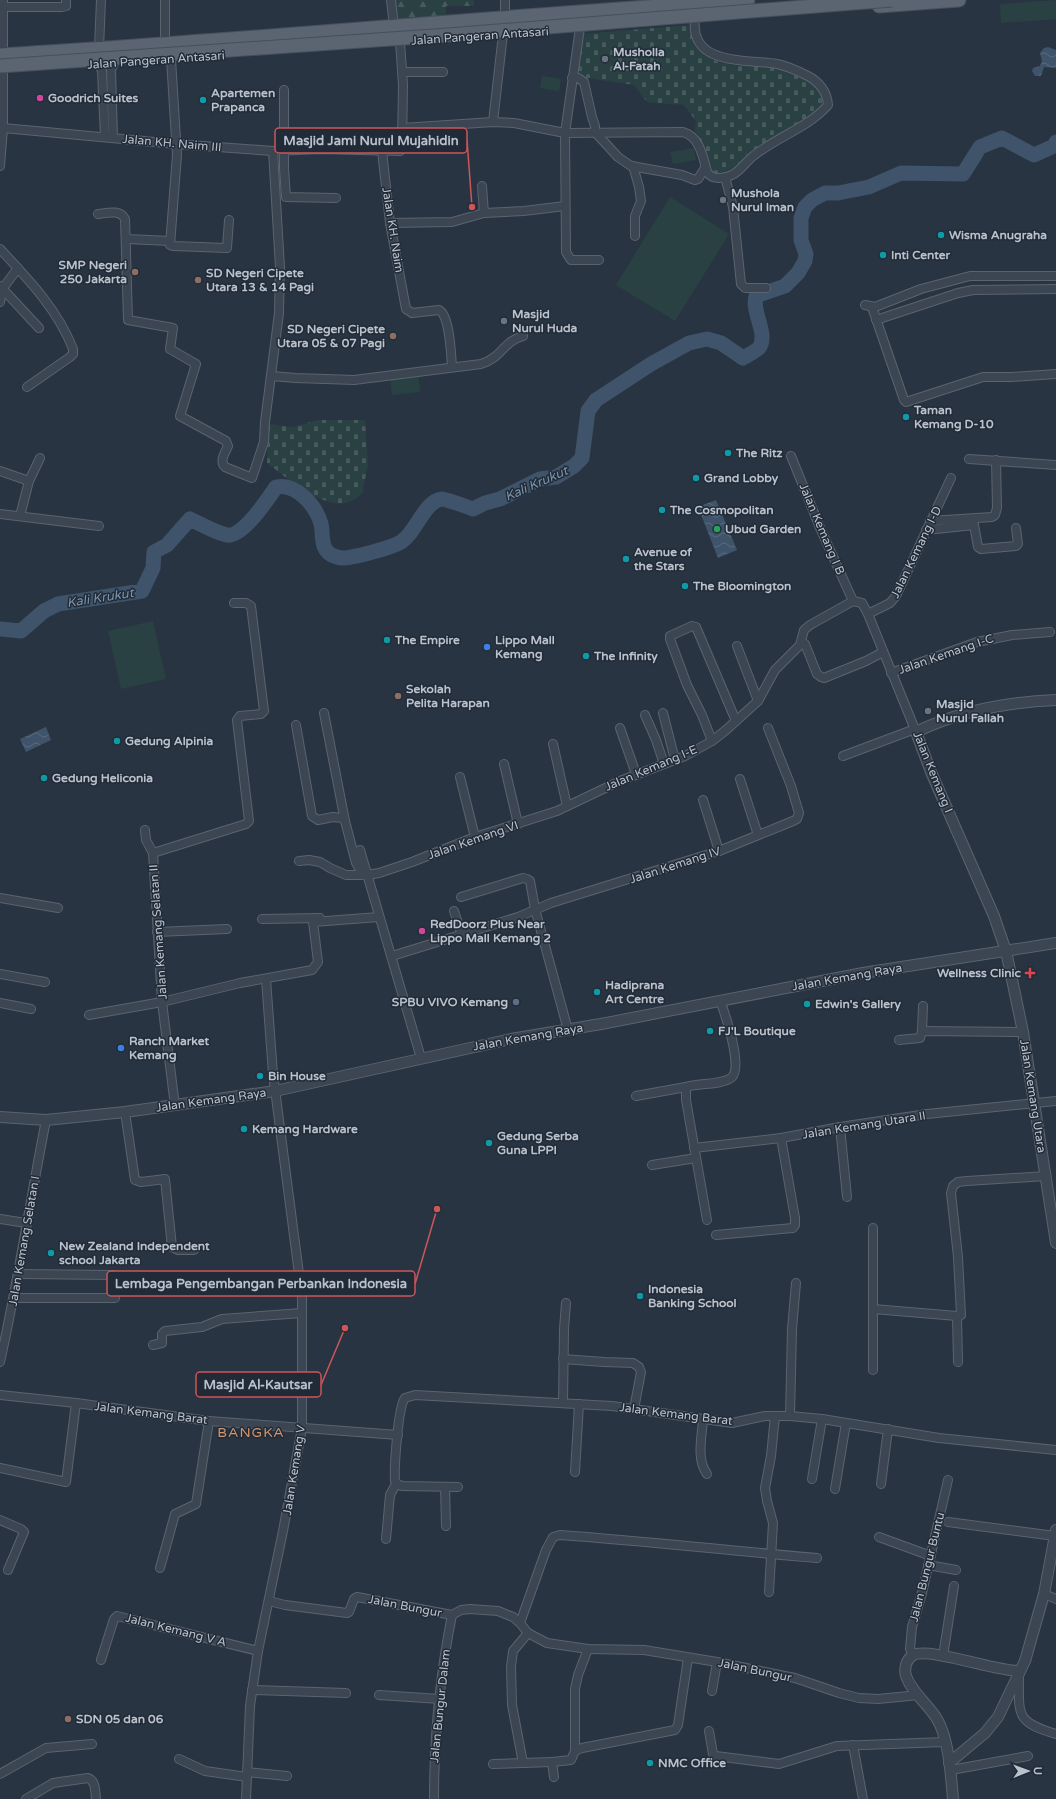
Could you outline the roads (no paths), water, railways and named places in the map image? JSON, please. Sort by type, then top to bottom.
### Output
[{"type":"main road","name":"Jalan Pangeran Antasari","points":[[1,63],[99,48],[394,27],[692,2],[748,0]]},
{"type":"main road","points":[[1,63],[787,0]]},
{"type":"main road","points":[[1,63],[441,35],[892,0]]},
{"type":"main road","name":"Jalan Pangeran Antasari","points":[[1,63],[99,64],[959,0]]},
{"type":"street","points":[[0,166],[3,128],[1,63],[3,4],[63,7],[66,5],[66,0]]},
{"type":"street","points":[[99,48],[101,0]]},
{"type":"street","points":[[165,0],[165,43]]},
{"type":"street","points":[[391,0],[394,27]]},
{"type":"street","points":[[504,17],[505,0]]},
{"type":"street","points":[[400,42],[402,72],[402,128],[493,122],[565,133],[683,132],[690,134],[695,139],[709,176],[716,178],[725,177],[733,175],[765,147],[802,125],[823,110],[828,105],[827,97],[815,80],[787,66],[730,60],[717,57],[699,44],[694,27],[695,20]]},
{"type":"street","points":[[580,28],[565,133],[566,252],[571,260],[599,260]]},
{"type":"street","points":[[493,122],[502,34]]},
{"type":"street","points":[[171,59],[176,144],[175,186],[170,245],[227,248],[229,220]]},
{"type":"street","points":[[109,137],[111,70],[114,62]]},
{"type":"street","points":[[99,64],[102,71],[109,137]]},
{"type":"street","points":[[402,72],[443,72]]},
{"type":"street","points":[[572,78],[578,78],[584,82],[592,117],[596,126],[595,132]]},
{"type":"street","points":[[284,90],[284,178],[287,197],[336,198]]},
{"type":"street","name":"Jalan KH. Naim III","points":[[3,128],[176,144],[273,151],[400,151],[402,144],[402,128]]},
{"type":"street","points":[[595,132],[618,157],[633,166],[682,175],[695,180],[698,179],[705,168]]},
{"type":"street","points":[[98,214],[119,212],[123,214],[125,219],[127,239],[127,319],[130,321],[172,328],[170,349],[196,364],[180,416],[226,441],[228,446],[222,464],[225,467],[249,478],[253,477],[264,442],[270,376],[279,313],[280,290],[273,151]]},
{"type":"street","name":"Jalan KH. Naim","points":[[382,151],[390,223],[406,309],[412,313],[439,310],[442,312],[446,319],[452,367]]},
{"type":"street","points":[[633,166],[641,201],[634,216],[635,236]]},
{"type":"street","points":[[725,177],[733,207],[741,284],[745,288],[766,288]]},
{"type":"street","points":[[482,186],[484,213]]},
{"type":"street","points":[[390,223],[457,221],[484,213],[524,211],[565,206]]},
{"type":"street","points":[[127,239],[170,241]]},
{"type":"street","points":[[0,250],[18,268],[50,306],[69,338],[73,354],[27,387]]},
{"type":"street","points":[[1,287],[18,268]]},
{"type":"street","points":[[1056,276],[970,276],[921,289],[869,306],[876,320],[906,402],[984,377],[1056,374]]},
{"type":"street","points":[[0,302],[3,295],[1,287]]},
{"type":"street","points":[[1,287],[39,328]]},
{"type":"street","points":[[876,320],[966,291],[1056,289]]},
{"type":"street","points":[[270,376],[354,380],[488,362],[498,355],[510,341],[523,336]]},
{"type":"street","name":"Jalan Kemang I B","points":[[791,456],[821,530],[853,601]]},
{"type":"street","points":[[20,516],[29,481],[40,458]]},
{"type":"street","points":[[969,459],[1056,465]]},
{"type":"street","points":[[930,521],[992,517],[995,515],[997,508],[996,460]]},
{"type":"street","points":[[0,471],[29,481]]},
{"type":"street","name":"Jalan Kemang I-D","points":[[868,614],[893,601],[951,478]]},
{"type":"street","points":[[0,514],[99,526]]},
{"type":"street","points":[[926,530],[974,525],[978,547],[981,549],[1016,546],[1018,544],[1016,528]]},
{"type":"street","name":"Jalan Kemang I","points":[[853,601],[862,603],[868,614],[932,772],[994,916],[1006,951]]},
{"type":"street","name":"Jalan Kemang I-E","points":[[578,800],[636,774],[696,751],[712,741],[758,701],[775,670],[800,645],[804,630],[810,624],[853,601]]},
{"type":"street","name":"Jalan Kemang Selatan II","points":[[175,1106],[162,1002],[152,853],[215,835],[246,824],[249,821],[237,720],[240,716],[261,714],[264,711],[251,606],[246,603],[234,603]]},
{"type":"street","points":[[712,741],[687,685],[670,636],[692,626],[696,627],[736,721]]},
{"type":"street","name":"Jalan Kemang I-C","points":[[891,673],[977,642],[1012,635],[1050,632]]},
{"type":"street","points":[[805,644],[817,674],[824,678],[866,662],[883,652]]},
{"type":"street","points":[[737,646],[758,701]]},
{"type":"street","points":[[843,756],[954,716],[982,708],[1022,702],[1056,700]]},
{"type":"street","points":[[324,713],[345,821],[356,863],[365,875]]},
{"type":"street","points":[[663,713],[675,760]]},
{"type":"street","points":[[645,715],[656,740],[664,764]]},
{"type":"street","points":[[296,725],[312,816],[318,820],[340,817],[345,821]]},
{"type":"street","points":[[620,728],[636,774]]},
{"type":"street","name":"Jalan Kemang IV","points":[[392,956],[518,917],[551,903],[719,851],[797,819],[798,813],[792,786],[768,728]]},
{"type":"street","points":[[553,744],[567,806]]},
{"type":"street","points":[[504,764],[518,824]]},
{"type":"street","points":[[460,777],[475,837]]},
{"type":"street","points":[[740,779],[758,835]]},
{"type":"street","name":"Jalan Kemang VI","points":[[299,861],[309,860],[320,862],[346,875],[365,875],[412,862],[475,837],[518,824],[567,806],[578,800]]},
{"type":"street","points":[[703,800],[719,851]]},
{"type":"street","points":[[145,830],[146,840],[152,853]]},
{"type":"street","points":[[360,850],[365,875],[392,956],[422,1058]]},
{"type":"street","points":[[461,897],[523,878],[527,879],[532,888],[535,909],[568,1030]]},
{"type":"street","points":[[0,898],[58,908]]},
{"type":"street","points":[[454,911],[462,935]]},
{"type":"street","points":[[262,919],[378,917]]},
{"type":"street","points":[[89,1015],[162,1002],[240,983],[312,970],[318,962],[313,922],[378,917]]},
{"type":"street","points":[[157,932],[227,929]]},
{"type":"street","name":"Jalan Kemang Raya","points":[[0,1117],[46,1120],[175,1106],[275,1091],[511,1039],[568,1030],[863,973],[1056,943]]},
{"type":"street","name":"Jalan Kemang Utara","points":[[1006,951],[1023,1032],[1056,1243]]},
{"type":"street","points":[[0,974],[46,982]]},
{"type":"street","name":"Jalan Kemang V","points":[[246,1799],[252,1690],[258,1651],[284,1531],[302,1428],[302,1314],[300,1279],[275,1091],[266,979]]},
{"type":"street","points":[[636,1096],[732,1078],[735,1074],[736,1066],[732,1040],[720,1000]]},
{"type":"street","points":[[0,1003],[31,1008]]},
{"type":"street","points":[[899,1040],[920,1038],[922,1031],[923,1006]]},
{"type":"street","points":[[922,1031],[1023,1032]]},
{"type":"street","points":[[686,1087],[694,1148],[707,1220]]},
{"type":"street","name":"Jalan Kemang Utara II","points":[[694,1148],[781,1138],[840,1127],[927,1114],[1056,1101]]},
{"type":"street","points":[[126,1112],[136,1180],[141,1182],[165,1178],[172,1247],[178,1250],[194,1250]]},
{"type":"street","name":"Jalan Kemang Selatan I","points":[[0,1362],[4,1330],[14,1298],[26,1223],[46,1120]]},
{"type":"street","points":[[840,1127],[846,1197]]},
{"type":"street","points":[[716,1235],[792,1228],[795,1225],[781,1138]]},
{"type":"street","points":[[652,1165],[696,1158]]},
{"type":"street","points":[[873,1309],[957,1316],[961,1315],[958,1257],[951,1203],[953,1186],[958,1182],[967,1181],[1046,1176]]},
{"type":"street","points":[[0,1219],[26,1223]]},
{"type":"street","points":[[873,1228],[873,1370]]},
{"type":"street","points":[[18,1274],[114,1275]]},
{"type":"street","points":[[790,1416],[792,1330],[796,1283]]},
{"type":"street","points":[[14,1298],[115,1298]]},
{"type":"street","points":[[563,1403],[563,1359],[566,1303]]},
{"type":"street","points":[[153,1345],[162,1343],[162,1334],[165,1331],[202,1327],[218,1320],[302,1314]]},
{"type":"street","points":[[957,1316],[958,1362]]},
{"type":"street","points":[[563,1359],[604,1362],[633,1362],[636,1364],[641,1372],[634,1409]]},
{"type":"street","name":"Jalan Kemang Barat","points":[[0,1395],[76,1403],[209,1421],[398,1435]]},
{"type":"street","name":"Jalan Kemang Barat","points":[[396,1484],[395,1478],[398,1435],[403,1400],[411,1395],[579,1404],[634,1409],[732,1423],[775,1416],[790,1416],[822,1419],[970,1442],[1056,1450]]},
{"type":"street","points":[[0,1468],[66,1482],[76,1403]]},
{"type":"street","points":[[576,1472],[579,1404]]},
{"type":"street","points":[[769,1592],[773,1523],[766,1501],[765,1488],[771,1456],[775,1416]]},
{"type":"street","points":[[703,1419],[701,1459],[703,1469],[707,1474]]},
{"type":"street","points":[[812,1479],[822,1419]]},
{"type":"street","points":[[160,1568],[175,1514],[193,1507],[197,1501],[209,1421]]},
{"type":"street","points":[[835,1489],[846,1423]]},
{"type":"street","points":[[881,1484],[888,1429]]},
{"type":"street","name":"Jalan Bungur Buntu","points":[[913,1654],[910,1649],[912,1627],[922,1593],[948,1480]]},
{"type":"street","points":[[386,1540],[389,1500],[396,1484],[403,1486],[458,1487]]},
{"type":"street","points":[[445,1487],[446,1526]]},
{"type":"street","points":[[0,1520],[21,1528],[24,1532],[8,1570]]},
{"type":"street","points":[[948,1522],[1055,1533],[1044,1594],[1027,1654],[998,1717],[985,1733],[950,1766]]},
{"type":"street","points":[[520,1622],[546,1550],[553,1537],[560,1536],[644,1541],[817,1558]]},
{"type":"street","points":[[879,1537],[931,1556]]},
{"type":"street","points":[[928,1565],[956,1570]]},
{"type":"street","points":[[943,1656],[954,1586]]},
{"type":"street","points":[[1044,1594],[1056,1598]]},
{"type":"street","name":"Jalan Bungur","points":[[269,1601],[285,1605],[347,1613],[350,1612],[354,1599],[357,1597],[452,1615],[462,1610],[479,1609],[498,1611],[520,1622],[528,1633],[547,1643],[588,1649],[644,1650],[717,1662],[795,1678],[838,1693],[859,1698],[878,1699],[919,1695]]},
{"type":"street","name":"Jalan Bungur Dalam","points":[[434,1799],[434,1764],[443,1658],[452,1615]]},
{"type":"street","name":"Jalan Kemang V A","points":[[101,1660],[115,1617],[118,1616],[258,1651]]},
{"type":"street","points":[[523,1763],[512,1705],[511,1667],[513,1651],[528,1633]]},
{"type":"street","points":[[493,1764],[570,1760],[575,1751],[575,1689],[578,1675],[588,1649]]},
{"type":"street","points":[[953,1799],[950,1766],[945,1742],[939,1724],[906,1676],[906,1663],[913,1654],[926,1652],[1004,1670],[1019,1671]]},
{"type":"street","points":[[575,1751],[582,1748],[675,1730],[678,1725],[688,1658]]},
{"type":"street","points":[[712,1691],[717,1662]]},
{"type":"street","points":[[1019,1671],[1020,1708],[1022,1717],[1028,1723],[1037,1728],[1056,1734]]},
{"type":"street","points":[[252,1690],[346,1694]]},
{"type":"street","points":[[379,1694],[440,1699]]},
{"type":"street","points":[[709,1732],[713,1754],[716,1756],[761,1761],[772,1765],[784,1764],[837,1746],[945,1742]]},
{"type":"street","points":[[0,1774],[46,1748],[92,1744]]},
{"type":"street","points":[[852,1745],[863,1799]]},
{"type":"street","points":[[950,1766],[1028,1756]]},
{"type":"street","points":[[179,1759],[204,1770],[287,1776]]},
{"type":"street","points":[[552,1762],[554,1777]]},
{"type":"street","points":[[26,1799],[53,1783],[88,1778],[93,1781],[96,1799]]},
{"type":"water","points":[[1048,47],[1056,50],[1056,68],[1044,67],[1041,76],[1035,76],[1032,71],[1033,68],[1040,66],[1042,61],[1040,53],[1044,48]]},
{"type":"water","name":"Ubud Garden","points":[[716,500],[737,550],[718,558],[698,507]]},
{"type":"water","points":[[46,727],[51,740],[26,752],[20,739]]},
{"type":"waterway","name":"Kali Krukut","points":[[0,629],[21,631],[44,611],[58,604],[142,591],[153,568],[154,552],[167,545],[190,519],[218,532],[227,535],[233,534],[240,530],[254,517],[276,487],[284,487],[298,492],[310,503],[315,510],[322,527],[323,542],[326,550],[332,555],[342,558],[372,552],[401,542],[411,532],[430,505],[436,501],[444,499],[473,509],[485,503],[500,499],[540,479],[556,477],[574,466],[582,458],[588,411],[596,400],[651,364],[689,343],[707,339],[721,343],[743,358],[759,348],[762,342],[762,336],[756,309],[756,296],[785,286],[798,273],[805,261],[806,254],[801,240],[801,218],[805,207],[812,200],[825,193],[838,193],[869,187],[901,173],[963,174],[980,147],[1002,138],[1034,155],[1054,146],[1056,142]]},
{"type":"place","name":"Musholla Al-Fatah","points":[[605,59]]},
{"type":"place","name":"Goodrich Suites","points":[[40,98]]},
{"type":"place","name":"Apartemen Prapanca","points":[[203,100]]},
{"type":"place","name":"Mushola Nurul Iman","points":[[723,200]]},
{"type":"place","name":"Masjid Jami Nurul Mujahidin","points":[[472,207]]},
{"type":"place","name":"Wisma Anugraha","points":[[941,235]]},
{"type":"place","name":"Inti Center","points":[[883,255]]},
{"type":"place","name":"SMP Negeri 250 Jakarta","points":[[135,272]]},
{"type":"place","name":"SD Negeri Cipete Utara 13 & 14 Pagi","points":[[198,280]]},
{"type":"place","name":"Masjid Nurul Huda","points":[[504,321]]},
{"type":"place","name":"SD Negeri Cipete Utara 05 & 07 Pagi","points":[[393,336]]},
{"type":"place","name":"Taman Kemang D-10","points":[[906,417]]},
{"type":"place","name":"The Ritz","points":[[728,453]]},
{"type":"place","name":"Grand Lobby","points":[[696,478]]},
{"type":"place","name":"The Cosmopolitan","points":[[662,510]]},
{"type":"place","name":"Ubud Garden","points":[[717,529]]},
{"type":"place","name":"Avenue of the Stars","points":[[626,559]]},
{"type":"place","name":"The Bloomington","points":[[685,586]]},
{"type":"place","name":"The Empire","points":[[387,640]]},
{"type":"place","name":"Lippo Mall Kemang","points":[[487,647]]},
{"type":"place","name":"The Infinity","points":[[586,656]]},
{"type":"place","name":"Sekolah Pelita Harapan","points":[[398,696]]},
{"type":"place","name":"Masjid Nurul Fallah","points":[[928,711]]},
{"type":"place","name":"Gedung Alpinia","points":[[117,741]]},
{"type":"place","name":"Gedung Heliconia","points":[[44,778]]},
{"type":"place","name":"RedDoorz Plus Near Lippo Mall Kemang 2","points":[[422,931]]},
{"type":"place","name":"Wellness Clinic","points":[[1030,973]]},
{"type":"place","name":"Hadiprana Art Centre","points":[[597,992]]},
{"type":"place","name":"SPBU VIVO Kemang","points":[[516,1002]]},
{"type":"place","name":"Edwin's Gallery","points":[[807,1004]]},
{"type":"place","name":"FJ'L Boutique","points":[[710,1031]]},
{"type":"place","name":"Ranch Market Kemang","points":[[121,1048]]},
{"type":"place","name":"Bin House","points":[[260,1076]]},
{"type":"place","name":"Kemang Hardware","points":[[244,1129]]},
{"type":"place","name":"Gedung Serba Guna LPPI","points":[[489,1143]]},
{"type":"place","name":"Lembaga Pengembangan Perbankan Indonesia","points":[[437,1209]]},
{"type":"place","name":"New Zealand Independent school Jakarta","points":[[51,1253]]},
{"type":"place","name":"Indonesia Banking School","points":[[640,1296]]},
{"type":"place","name":"Masjid Al-Kautsar","points":[[345,1328]]},
{"type":"place","name":"SDN 05 dan 06","points":[[68,1719]]},
{"type":"place","name":"NMC Office","points":[[650,1763]]},
{"type":"district","name":"BANGKA","points":[[251,1432]]}]
